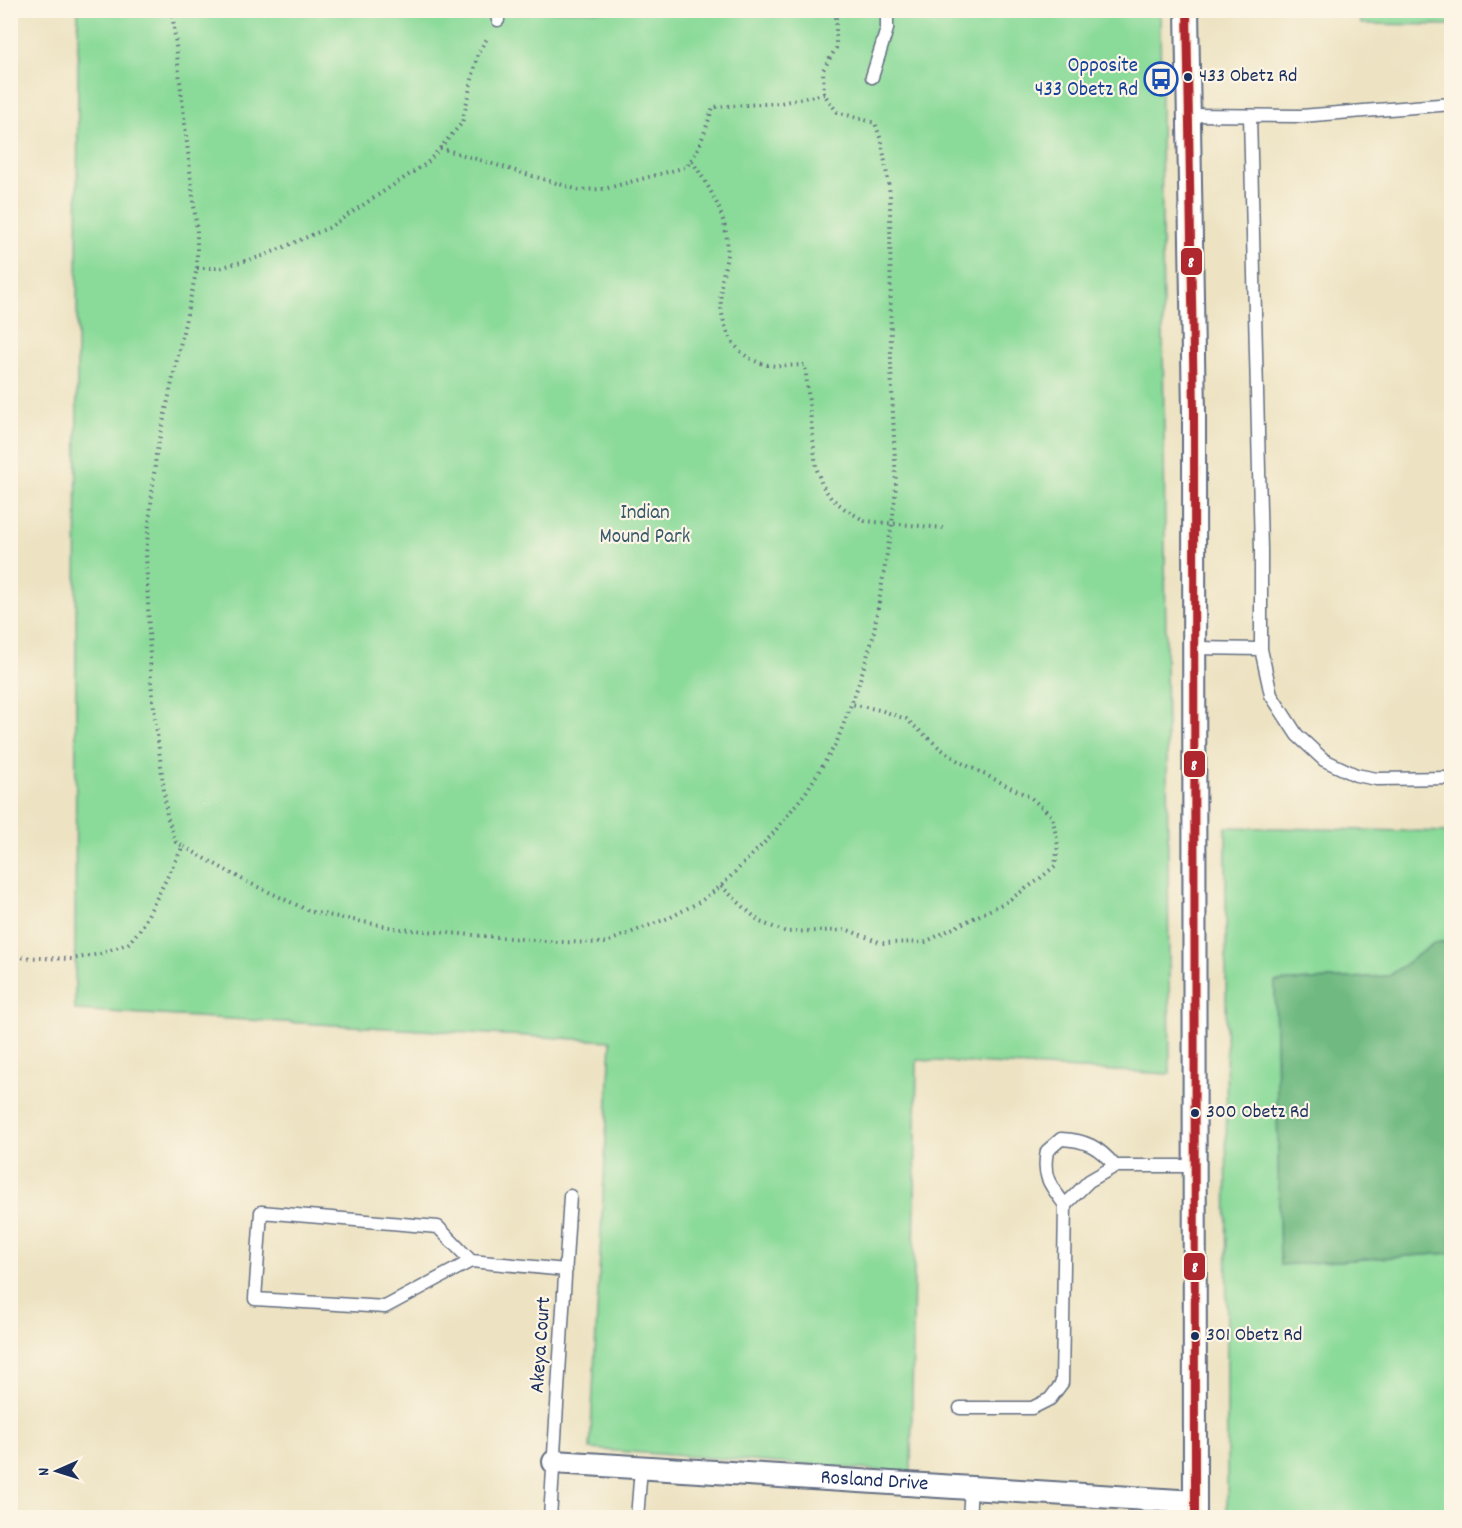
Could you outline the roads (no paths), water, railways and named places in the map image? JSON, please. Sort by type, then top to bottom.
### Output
[{"type":"street","points":[[1187,10],[1194,412],[1195,1510]]},
{"type":"street","name":"Rosland Drive","points":[[554,1462],[971,1488],[1195,1510]]},
{"type":"lane","points":[[872,77],[886,29],[887,10]]},
{"type":"lane","points":[[1188,115],[1301,116],[1452,104]]},
{"type":"lane","points":[[1250,116],[1261,549],[1261,649],[1271,695],[1297,735],[1324,760],[1356,775],[1377,779],[1452,778]]},
{"type":"lane","points":[[1194,648],[1261,649]]},
{"type":"lane","points":[[960,1408],[1032,1408],[1050,1399],[1062,1383],[1065,1205],[1053,1190],[1044,1169],[1047,1151],[1061,1139],[1078,1139],[1103,1152],[1114,1166]]},
{"type":"lane","points":[[1065,1205],[1089,1181],[1114,1166],[1195,1166]]},
{"type":"lane","points":[[566,1270],[570,1196]]},
{"type":"lane","points":[[261,1212],[438,1227],[471,1261],[385,1307],[255,1299],[261,1212]]},
{"type":"lane","name":"Akeya Court","points":[[471,1261],[566,1270],[550,1518]]},
{"type":"lane","points":[[637,1518],[641,1468]]},
{"type":"lane","points":[[969,1518],[971,1488]]},
{"type":"place","name":"433 Obetz Rd","points":[[1188,77]]},
{"type":"place","name":"Opposite 433 Obetz Rd","points":[[1161,79]]},
{"type":"place","name":"300 Obetz Rd","points":[[1195,1113]]},
{"type":"place","name":"301 Obetz Rd","points":[[1195,1336]]},
{"type":"park label","name":"Indian Mound Park","points":[[645,526]]}]
